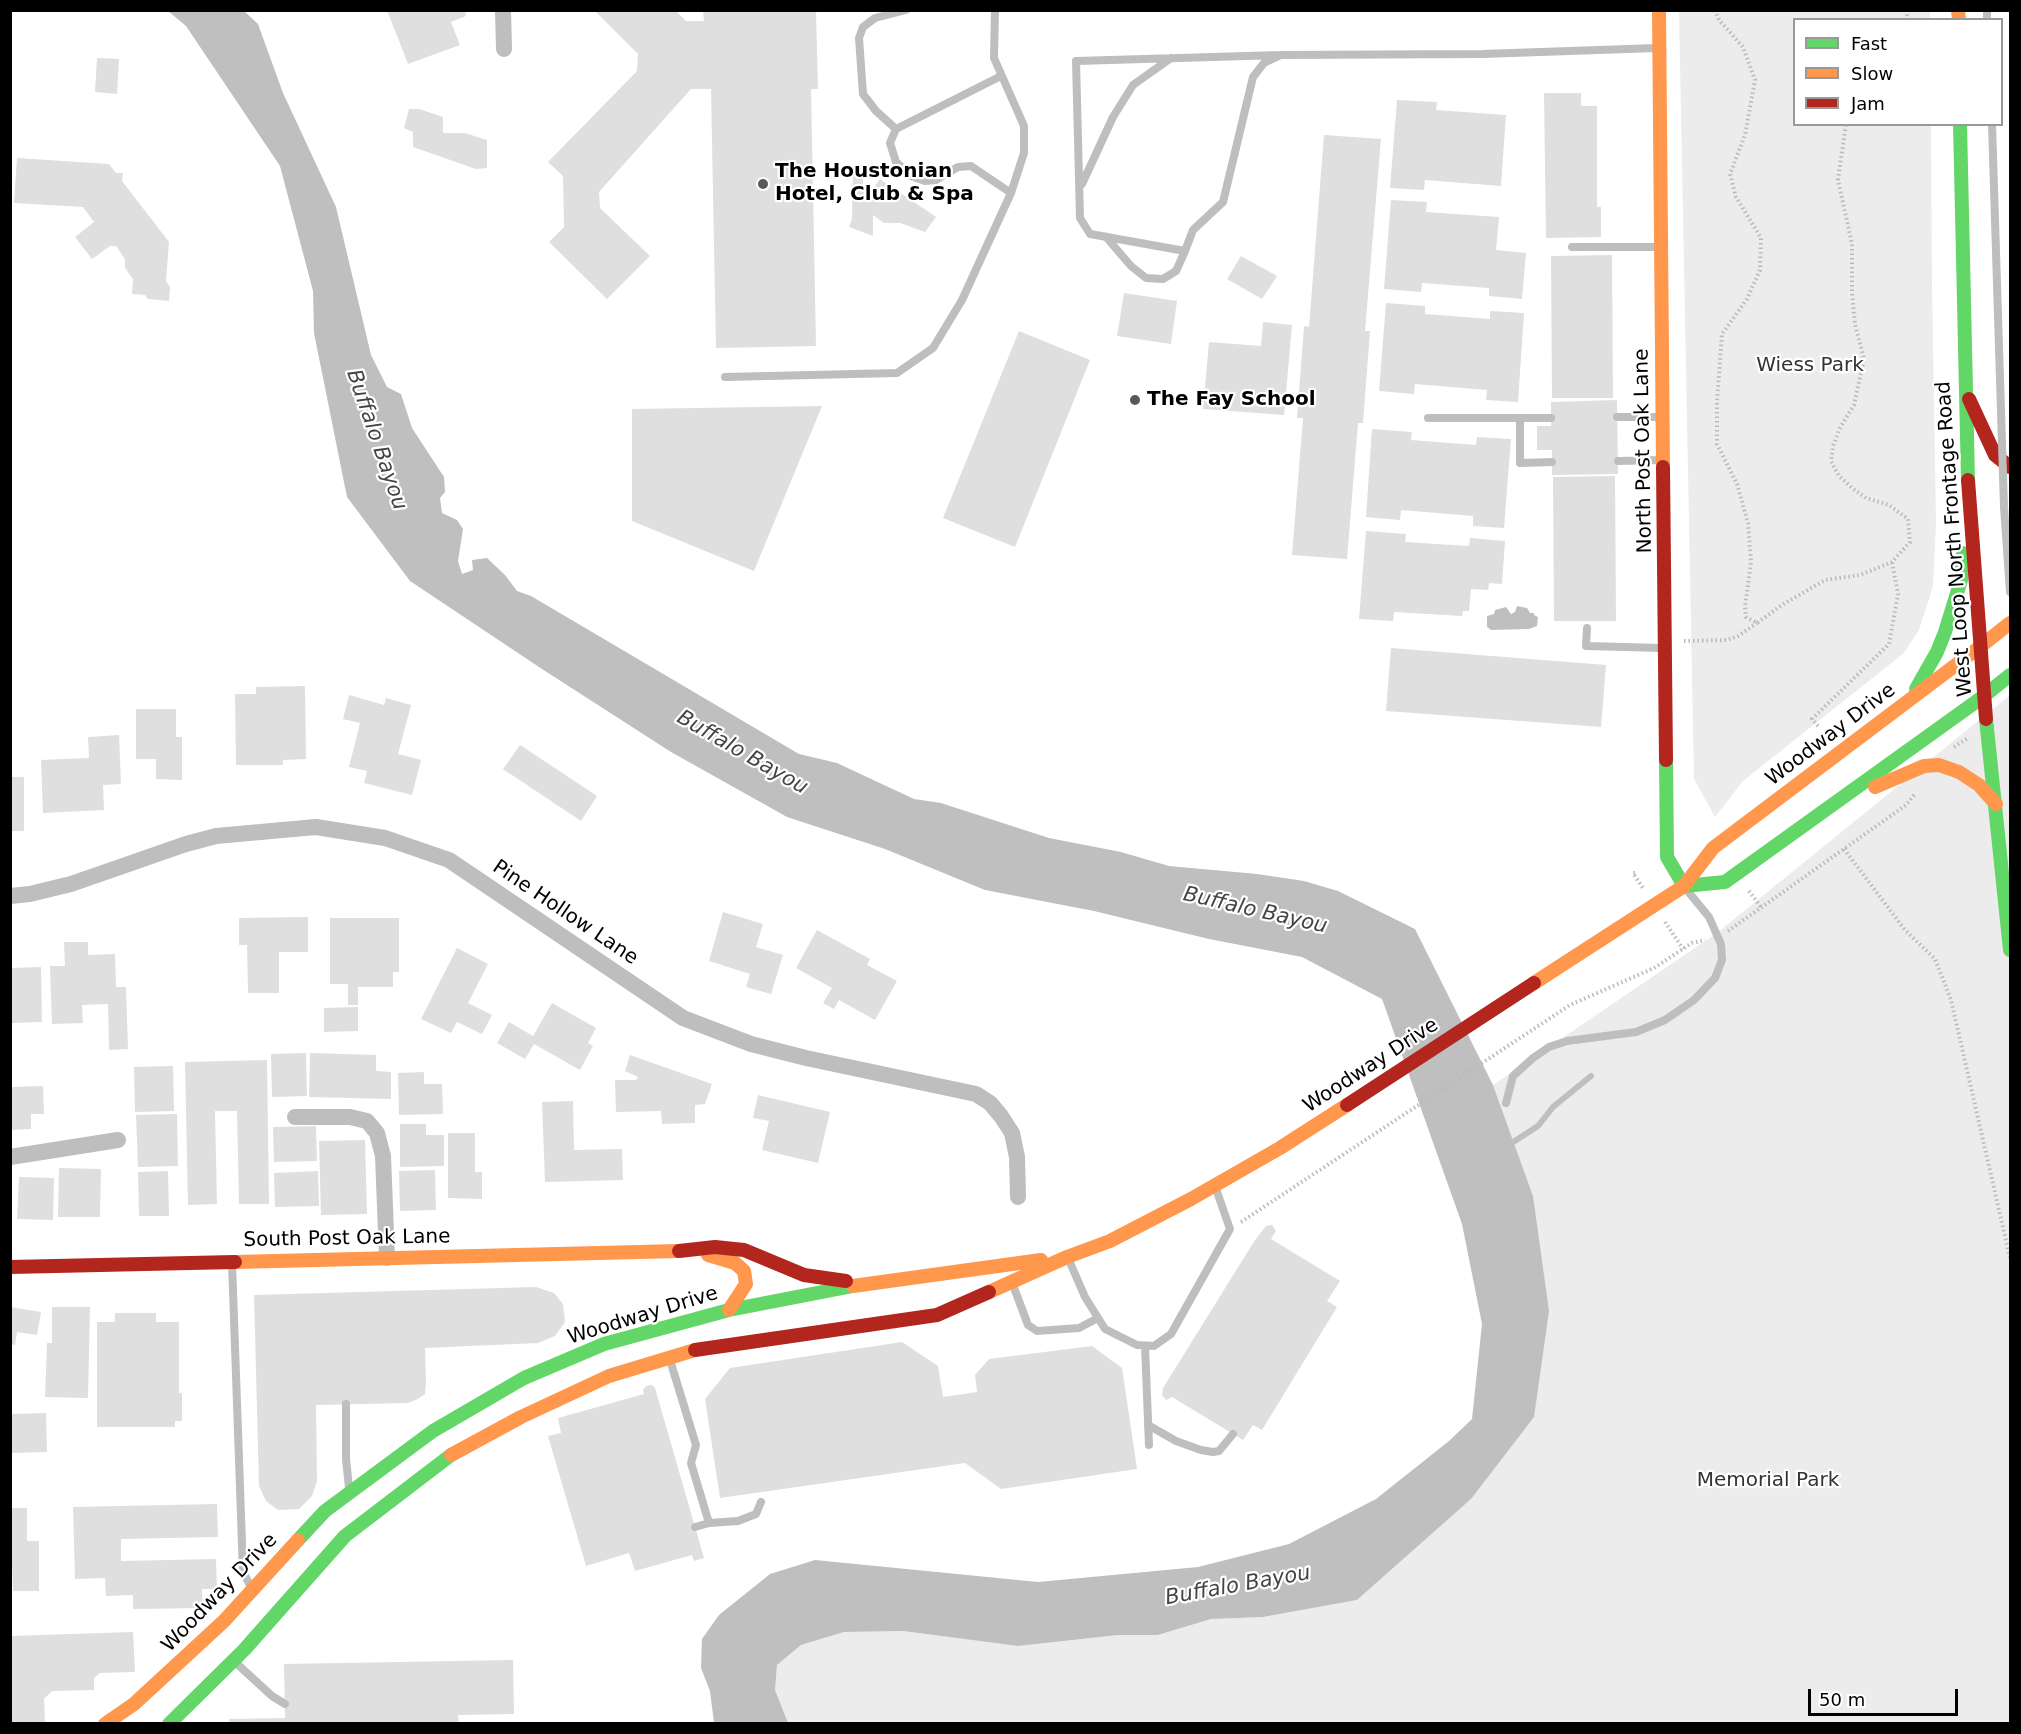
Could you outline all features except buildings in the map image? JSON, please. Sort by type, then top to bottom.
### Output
[{"type":"main road","name":"North Post Oak Lane","points":[[1659,10],[1667,857],[1684,886]]},
{"type":"main road","name":"West Loop North Frontage Road","points":[[1960,126],[1968,485],[1984,696],[2002,801],[2001,843],[2010,950]]},
{"type":"main road","points":[[1965,388],[1995,455],[2010,467]]},
{"type":"main road","points":[[1910,699],[1946,632],[1961,580],[1968,485]]},
{"type":"main road","name":"Woodway Drive","points":[[105,1724],[134,1704],[224,1621],[265,1601],[345,1536],[442,1443],[524,1378],[604,1344],[665,1343],[694,1350],[937,1315],[1067,1257],[1110,1241],[1215,1186],[1280,1148],[1684,886],[1713,848],[2010,623]]},
{"type":"main road","name":"Woodway Drive","points":[[1684,886],[1725,882],[2010,675]]},
{"type":"main road","points":[[1823,811],[1904,773],[1924,766],[1939,765],[1959,772],[2002,801]]},
{"type":"main road","name":"South Post Oak Lane","points":[[10,1267],[685,1251],[715,1247],[744,1250],[804,1275],[870,1283]]},
{"type":"main road","name":"South Post Oak Lane","points":[[685,1251],[735,1263],[744,1270],[746,1284],[729,1310]]},
{"type":"main road","name":"Woodway Drive","points":[[169,1724],[233,1660],[265,1601],[325,1511],[349,1493],[442,1443],[521,1418],[609,1376],[665,1343],[729,1310],[870,1283],[1067,1257]]},
{"type":"street","points":[[503,10],[504,49]]},
{"type":"street","name":"Pine Hollow Lane","points":[[10,896],[30,894],[71,884],[186,844],[216,836],[316,827],[385,838],[449,860],[683,1018],[751,1044],[976,1094],[990,1103],[1012,1133],[1017,1157],[1018,1197]]},
{"type":"street","points":[[295,1117],[350,1117],[367,1121],[377,1133],[383,1156],[387,1258]]},
{"type":"street","points":[[10,1157],[118,1140]]},
{"type":"lane","points":[[896,129],[876,111],[863,94],[859,38],[862,27],[875,18],[906,10]]},
{"type":"lane","points":[[724,377],[897,373],[933,348],[962,300],[1011,192],[1024,153],[1024,126],[994,58],[995,10]]},
{"type":"lane","points":[[1185,251],[1090,234],[1080,218],[1076,61],[1281,55],[1482,54],[1659,48]]},
{"type":"lane","points":[[1106,236],[1131,266],[1146,278],[1163,279],[1176,271],[1194,230],[1223,201],[1253,77],[1264,63],[1281,55]]},
{"type":"lane","points":[[1080,187],[1113,117],[1133,85],[1171,57]]},
{"type":"lane","points":[[1001,76],[896,129],[890,142],[896,162],[911,176],[925,181],[936,180],[958,166],[971,166],[1011,192]]},
{"type":"lane","points":[[1992,126],[2004,507],[2010,592]]},
{"type":"lane","points":[[1572,248],[1662,247]]},
{"type":"lane","points":[[1617,417],[1663,417]]},
{"type":"lane","points":[[1428,418],[1551,418]]},
{"type":"lane","points":[[1520,418],[1520,463],[1552,462]]},
{"type":"lane","points":[[1618,461],[1664,460]]},
{"type":"lane","points":[[1587,628],[1586,646],[1666,644]]},
{"type":"lane","points":[[1506,1103],[1513,1076],[1549,1047],[1567,1041],[1636,1032],[1665,1020],[1694,1000],[1715,978],[1722,960],[1721,944],[1709,917],[1684,886]]},
{"type":"lane","points":[[1067,1257],[1085,1297],[1105,1329],[1137,1346],[1154,1347],[1171,1334],[1230,1229],[1215,1186]]},
{"type":"lane","points":[[232,1262],[243,1572],[265,1601]]},
{"type":"lane","points":[[1012,1282],[1028,1324],[1037,1331],[1079,1328],[1098,1318]]},
{"type":"lane","points":[[665,1343],[696,1445],[690,1463],[709,1523]]},
{"type":"lane","points":[[1145,1346],[1149,1445]]},
{"type":"lane","points":[[346,1404],[346,1459],[349,1493]]},
{"type":"lane","points":[[1148,1425],[1176,1441],[1213,1452],[1219,1451],[1233,1434]]},
{"type":"lane","points":[[695,1527],[747,1518],[756,1514],[761,1502]]},
{"type":"lane","points":[[233,1660],[285,1704]]},
{"type":"path","points":[[1715,10],[1719,20],[1743,47],[1755,80],[1745,135],[1730,174],[1736,197],[1761,238],[1760,270],[1747,299],[1722,334],[1717,401],[1717,444],[1737,484],[1748,523],[1751,561],[1745,607],[1746,617],[1757,623]]},
{"type":"path","points":[[1666,644],[1727,640],[1738,636],[1782,605],[1825,579],[1860,575],[1892,562],[1910,542],[1908,519],[1889,505],[1866,498],[1852,488],[1839,476],[1831,461],[1833,446],[1840,428],[1854,405],[1864,359],[1855,324],[1852,244],[1838,180],[1846,126]]},
{"type":"path","points":[[1818,726],[1812,719],[1889,644],[1898,594],[1892,562]]},
{"type":"path","points":[[1948,752],[1973,734]]},
{"type":"path","points":[[1230,1229],[1570,1005],[1654,968],[1692,942],[1718,938],[1906,805],[1920,789]]},
{"type":"path","points":[[1844,849],[1905,930],[1935,958],[1951,1000],[2010,1258]]},
{"type":"path","points":[[1672,933],[1683,948]]},
{"type":"green space","name":"Wiess Park","points":[[1679,11],[1930,11],[1930,18],[1793,18],[1793,126],[1931,126],[1936,522],[1933,586],[1919,630],[1904,653],[1743,781],[1715,817],[1694,779]]},
{"type":"green space","name":"Memorial Park","points":[[2010,695],[2010,1723],[788,1724],[775,1690],[777,1665],[801,1645],[844,1632],[903,1631],[1018,1646],[1118,1635],[1158,1635],[1211,1619],[1263,1617],[1357,1600],[1471,1499],[1533,1196],[1493,1085],[1717,933]]},
{"type":"water","name":"Buffalo Bayou","points":[[168,11],[244,11],[258,24],[283,93],[336,207],[371,355],[387,387],[401,394],[412,428],[444,477],[445,492],[440,498],[442,513],[457,520],[463,529],[458,561],[462,574],[473,570],[472,560],[487,558],[505,575],[517,591],[531,596],[799,754],[837,763],[914,799],[941,803],[1049,838],[1121,852],[1169,866],[1304,881],[1338,891],[1415,929],[1493,1085],[1533,1196],[1549,1311],[1534,1417],[1471,1499],[1357,1600],[1263,1617],[1211,1619],[1158,1635],[1118,1635],[1018,1646],[903,1631],[844,1632],[801,1645],[777,1665],[775,1690],[788,1723],[714,1723],[710,1691],[701,1668],[702,1639],[719,1615],[770,1574],[815,1560],[1038,1582],[1198,1567],[1289,1544],[1376,1499],[1449,1441],[1472,1419],[1482,1324],[1462,1224],[1382,999],[1302,957],[1209,939],[1094,911],[985,890],[885,849],[787,817],[671,752],[410,581],[347,497],[314,333],[313,291],[280,166],[186,26]]},
{"type":"water","points":[[1517,606],[1527,608],[1530,613],[1538,617],[1537,626],[1529,629],[1491,630],[1487,627],[1487,616],[1494,614],[1495,610],[1506,607],[1511,614],[1515,612]]},
{"type":"waterway","points":[[1507,1146],[1538,1126],[1553,1107],[1591,1076]]},
{"type":"traffic: fast","points":[[1960,126],[1968,480]]},
{"type":"traffic: fast","points":[[1916,689],[1937,652],[1945,632],[1961,580],[1963,553]]},
{"type":"traffic: fast","points":[[1984,696],[2010,675]]},
{"type":"traffic: fast","points":[[1684,886],[1725,882],[1984,696]]},
{"type":"traffic: fast","points":[[1986,719],[2010,950]]},
{"type":"traffic: fast","points":[[1666,760],[1667,857],[1684,886]]},
{"type":"traffic: fast","points":[[298,1540],[325,1511],[433,1431],[524,1378],[604,1344],[729,1310],[853,1286]]},
{"type":"traffic: fast","points":[[169,1724],[244,1650],[345,1536],[451,1455]]},
{"type":"traffic: slow","points":[[1659,10],[1663,467]]},
{"type":"traffic: slow","points":[[1958,10],[1959,18]]},
{"type":"traffic: slow","points":[[1981,646],[2010,623]]},
{"type":"traffic: slow","points":[[1534,983],[1684,886],[1713,848],[1981,646]]},
{"type":"traffic: slow","points":[[1875,787],[1924,766],[1939,765],[1959,772],[1979,785],[1996,804]]},
{"type":"traffic: slow","points":[[989,1292],[1067,1257],[1110,1241],[1191,1199],[1280,1148],[1347,1105]]},
{"type":"traffic: slow","points":[[235,1262],[679,1251]]},
{"type":"traffic: slow","points":[[708,1255],[735,1263],[744,1271],[746,1284],[729,1310]]},
{"type":"traffic: slow","points":[[853,1286],[1041,1260]]},
{"type":"traffic: slow","points":[[451,1455],[521,1417],[609,1376],[695,1350]]},
{"type":"traffic: slow","points":[[105,1724],[134,1704],[224,1621],[298,1540]]},
{"type":"traffic: jam","points":[[1969,399],[1995,455],[2010,467]]},
{"type":"traffic: jam","points":[[1663,467],[1666,760]]},
{"type":"traffic: jam","points":[[1968,480],[1986,719]]},
{"type":"traffic: jam","points":[[1347,1105],[1534,983]]},
{"type":"traffic: jam","points":[[679,1251],[715,1247],[744,1250],[804,1275],[846,1281]]},
{"type":"traffic: jam","points":[[10,1267],[235,1262]]},
{"type":"traffic: jam","points":[[695,1350],[937,1315],[989,1292]]},
{"type":"place","name":"The Houstonian Hotel, Club & Spa","points":[[763,184]]},
{"type":"place","name":"The Fay School","points":[[1135,400]]}]
